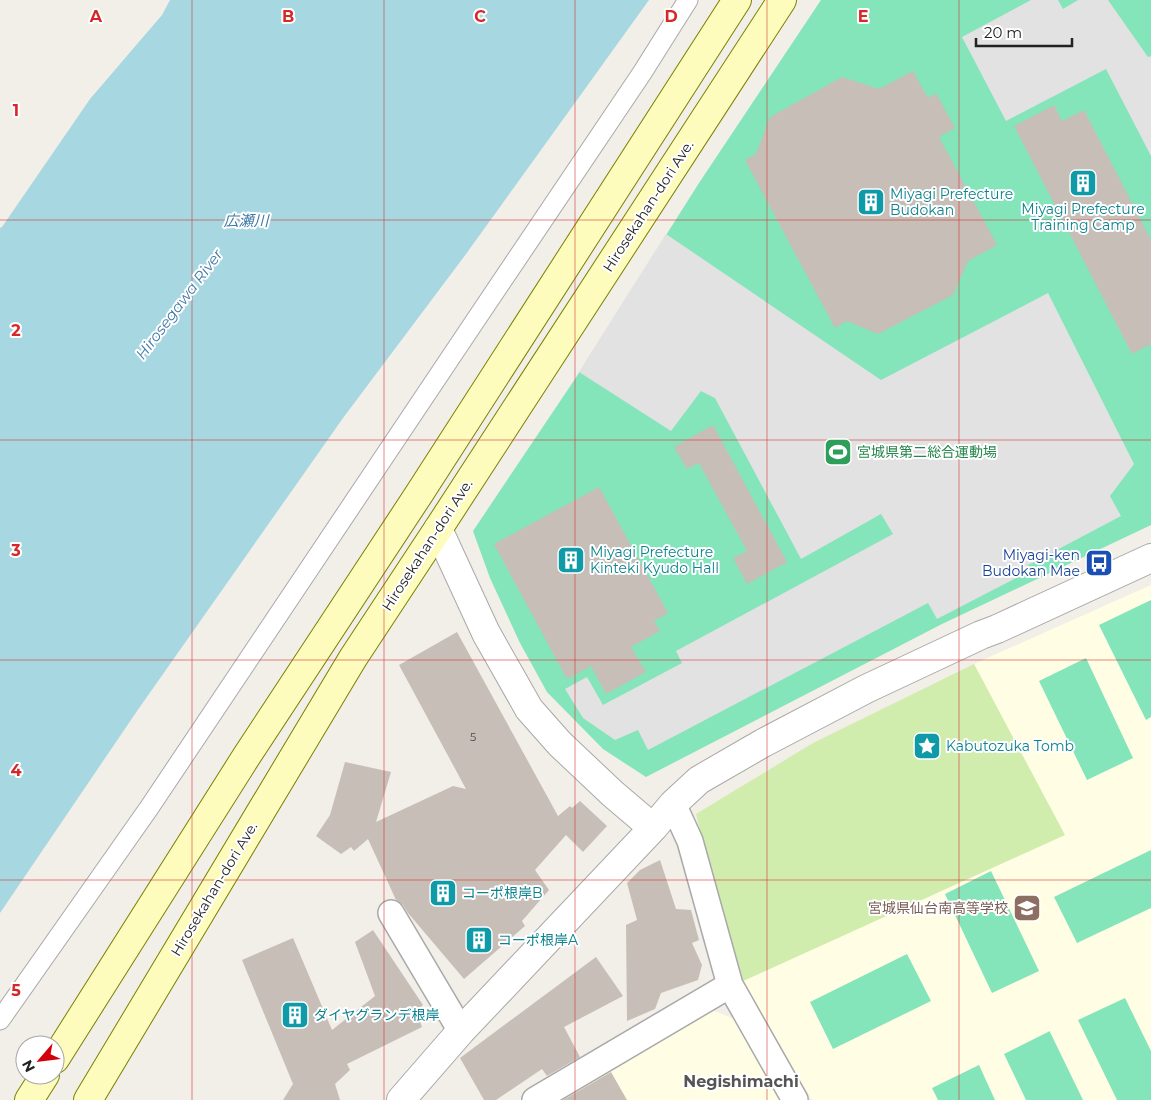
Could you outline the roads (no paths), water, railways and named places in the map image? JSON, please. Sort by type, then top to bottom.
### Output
[{"type":"main road","points":[[65,1044],[246,757],[424,486],[737,0]]},
{"type":"main road","name":"Hirosekahan-dori Ave.","points":[[88,1100],[353,658],[782,0]]},
{"type":"main road","points":[[30,1100],[39,1085]]},
{"type":"street","points":[[0,1020],[149,808],[642,73],[688,0]]},
{"type":"street","points":[[438,529],[486,633],[529,709],[560,744],[613,794],[653,828]]},
{"type":"street","points":[[401,1100],[461,1031],[653,828],[673,804],[699,780],[763,743],[866,689],[1151,558]]},
{"type":"street","points":[[673,804],[690,841],[730,985],[795,1100]]},
{"type":"street","points":[[391,914],[461,1031]]},
{"type":"street","points":[[535,1100],[730,985]]},
{"type":"water","name":"広瀬川","points":[[170,0],[649,0],[466,254],[343,418],[137,711],[0,913],[0,228],[90,99],[162,15]]},
{"type":"place","name":"Miyagi Prefecture Training Camp","points":[[1083,183]]},
{"type":"place","name":"Miyagi Prefecture Budokan","points":[[871,202]]},
{"type":"place","name":"宮城県第二総合運動場","points":[[838,452]]},
{"type":"place","name":"Miyagi Prefecture Kinteki Kyudo Hall","points":[[571,560]]},
{"type":"place","name":"Miyagi-ken Budokan Mae","points":[[1099,563]]},
{"type":"place","name":"Kabutozuka Tomb","points":[[927,746]]},
{"type":"place","name":"コーポ根岸B","points":[[443,893]]},
{"type":"place","name":"宮城県仙台南高等学校","points":[[1027,908]]},
{"type":"place","name":"コーポ根岸A","points":[[479,940]]},
{"type":"place","name":"ダイヤグランデ根岸","points":[[295,1015]]},
{"type":"district","name":"Negishimachi","points":[[741,1081]]},
{"type":"water label","name":"Hirosegawa River","points":[[179,304]]}]
